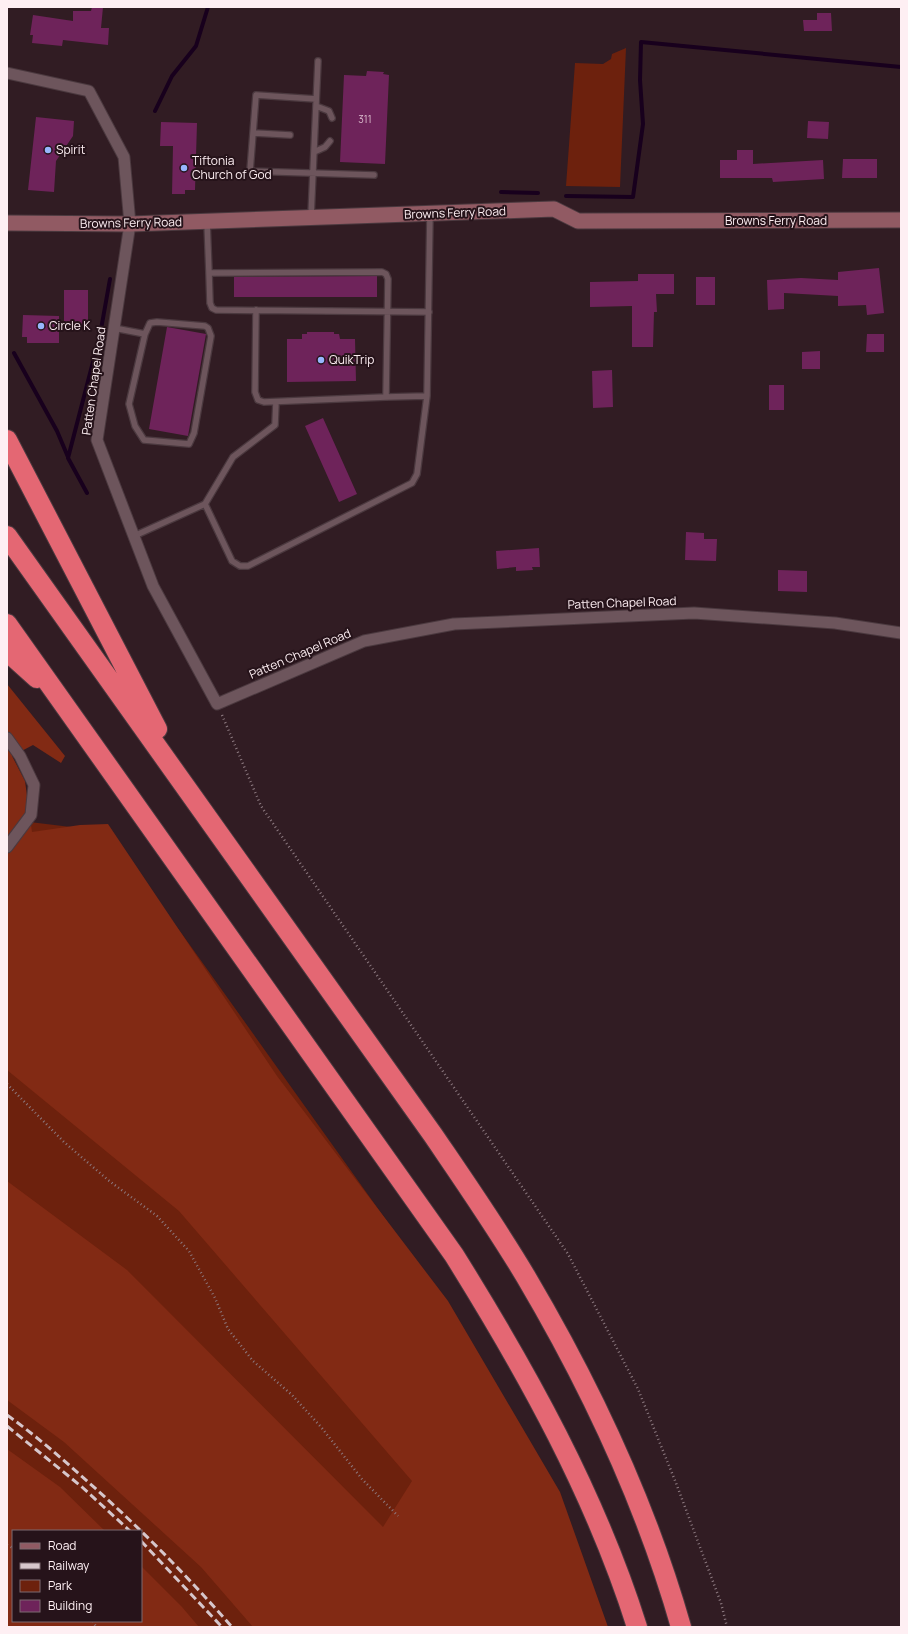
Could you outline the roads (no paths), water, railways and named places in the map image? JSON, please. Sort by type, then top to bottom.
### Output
[{"type":"highway","points":[[7,440],[192,796]]},
{"type":"highway","points":[[7,536],[433,1136],[486,1213],[525,1276],[568,1352],[619,1456],[649,1530],[681,1627]]},
{"type":"highway","points":[[7,624],[449,1248],[497,1324],[538,1396],[601,1530],[637,1627]]},
{"type":"highway","points":[[7,651],[59,697]]},
{"type":"street","name":"Patten Chapel Road","points":[[7,73],[89,91],[124,157],[130,224],[97,440],[153,586],[217,704],[364,641],[454,624],[694,613],[834,622],[901,633]]},
{"type":"street","name":"Browns Ferry Road","points":[[7,223],[130,224],[554,209],[578,221],[901,220]]},
{"type":"street","points":[[7,738],[20,756],[34,785],[31,815],[7,847]]},
{"type":"lane","points":[[310,218],[318,61]]},
{"type":"lane","points":[[332,118],[329,111],[316,102],[256,95],[250,171],[374,175]]},
{"type":"lane","points":[[253,133],[290,134]]},
{"type":"lane","points":[[314,152],[325,147],[330,141]]},
{"type":"lane","points":[[205,504],[232,561],[240,566],[248,566],[412,483],[417,474],[427,396],[430,214]]},
{"type":"lane","points":[[207,222],[210,303],[212,308],[216,310],[428,312]]},
{"type":"lane","points":[[209,273],[382,272],[386,274],[388,278],[386,397]]},
{"type":"lane","points":[[256,310],[255,392],[258,400],[264,402],[276,402],[427,396]]},
{"type":"lane","points":[[157,322],[205,326],[208,328],[211,336],[194,433],[189,444],[144,440],[135,426],[130,404],[145,334],[150,323],[157,322]]},
{"type":"lane","points":[[114,328],[145,334]]},
{"type":"lane","points":[[134,536],[205,504],[233,457],[275,425],[276,402]]},
{"type":"waterway","points":[[155,111],[172,76],[196,46],[208,7]]},
{"type":"waterway","points":[[566,196],[633,197],[643,124],[640,80],[641,42],[901,67]]},
{"type":"waterway","points":[[501,192],[538,193]]},
{"type":"waterway","points":[[87,493],[68,458],[100,335],[110,279]]},
{"type":"waterway","points":[[14,353],[57,431],[68,457]]},
{"type":"railway","points":[[7,1415],[52,1450],[139,1530]]},
{"type":"railway","points":[[7,1426],[82,1487],[129,1530]]},
{"type":"railway","points":[[142,1532],[183,1573],[232,1627]]},
{"type":"railway","points":[[142,1542],[222,1627]]},
{"type":"place","name":"Spirit","points":[[48,150]]},
{"type":"place","name":"Tiftonia Church of God","points":[[184,168]]},
{"type":"place","name":"Circle K","points":[[41,326]]},
{"type":"place","name":"QuikTrip","points":[[321,360]]}]
